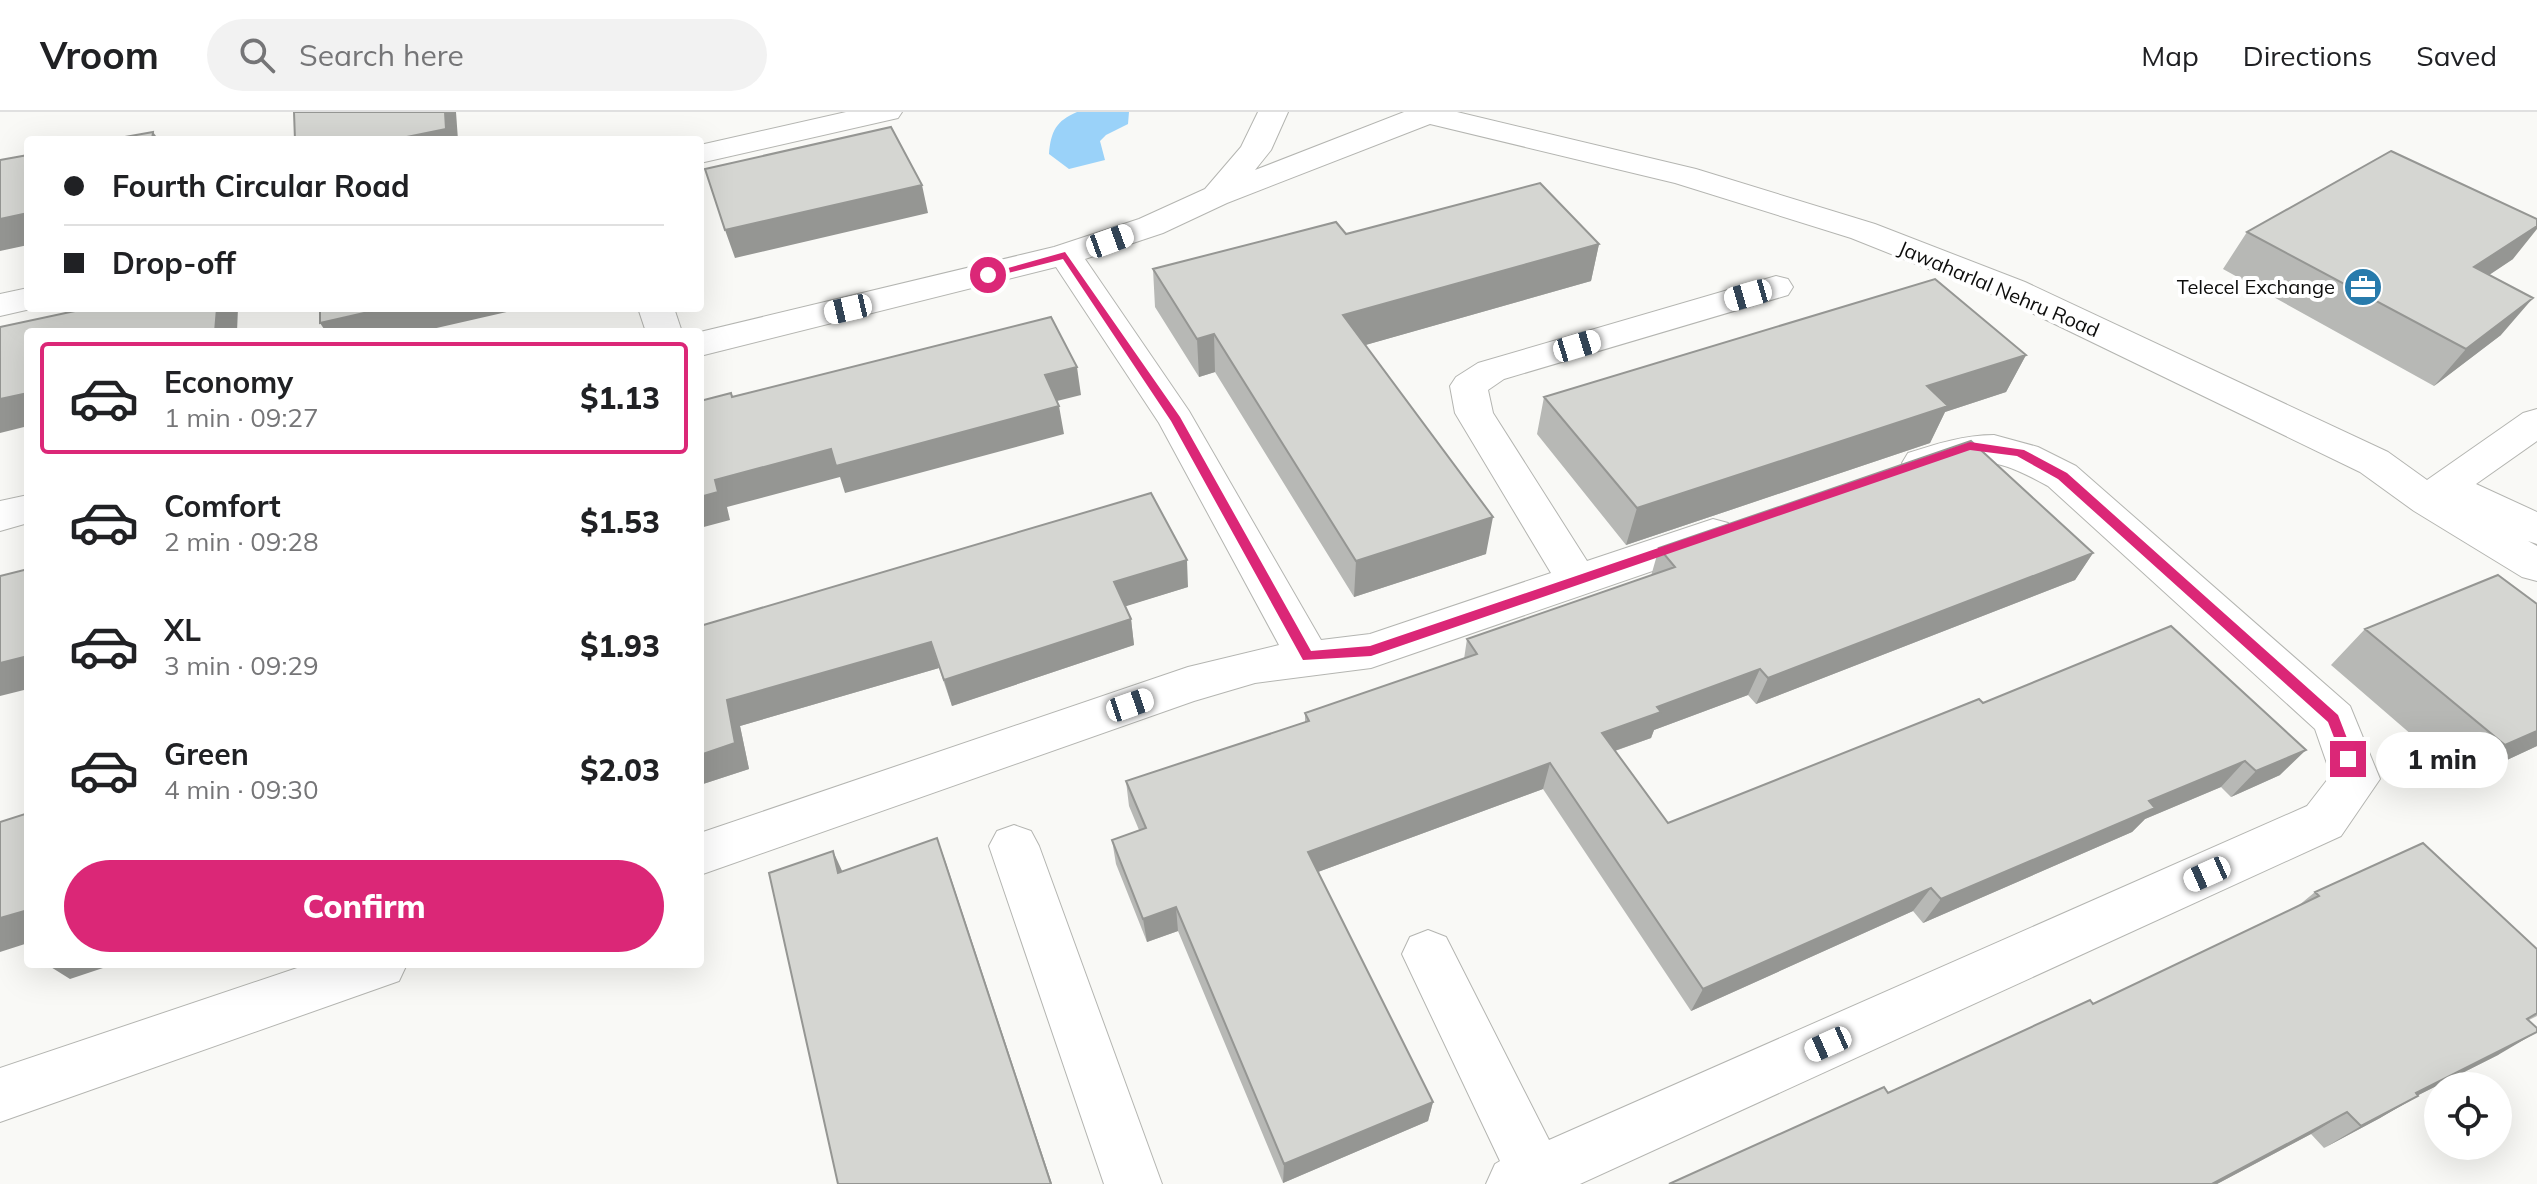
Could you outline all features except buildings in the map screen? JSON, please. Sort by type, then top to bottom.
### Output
[{"type":"street","points":[[704,153],[887,112]]},
{"type":"street","points":[[1216,196],[1255,150],[1273,112]]},
{"type":"street","points":[[704,343],[1065,255],[1151,226],[1216,196],[1423,113]]},
{"type":"street","name":"Jawaharlal Nehru Road","points":[[1423,113],[1685,176],[1863,231],[2013,290],[2437,493],[2537,566]]},
{"type":"street","points":[[1065,255],[1176,420],[1308,657]]},
{"type":"street","points":[[1578,581],[1474,413],[1469,386],[1491,371],[1776,287]]},
{"type":"street","points":[[0,305],[24,300]]},
{"type":"street","points":[[2437,493],[2537,422]]},
{"type":"street","points":[[1428,954],[1526,1179],[2324,821],[2356,779],[2334,719],[2062,476],[2020,453],[1970,446],[1879,477]]},
{"type":"street","points":[[2437,493],[2537,529]]},
{"type":"street","points":[[0,516],[24,510]]},
{"type":"street","points":[[704,853],[1188,685],[1308,657],[1371,651],[1744,524]]},
{"type":"street","points":[[1014,846],[1133,1184]]},
{"type":"street","points":[[0,1095],[369,968]]},
{"type":"water","points":[[1077,112],[1129,112],[1128,124],[1100,141],[1105,160],[1069,169],[1049,154],[1050,146],[1059,123]]},
{"type":"place","name":"Telecel Exchange","points":[[2363,287]]},
{"type":"route","points":[[988,275],[1065,255],[1176,420],[1308,657],[1371,651],[1970,446],[2020,453],[2062,476],[2334,719],[2348,759]]}]
